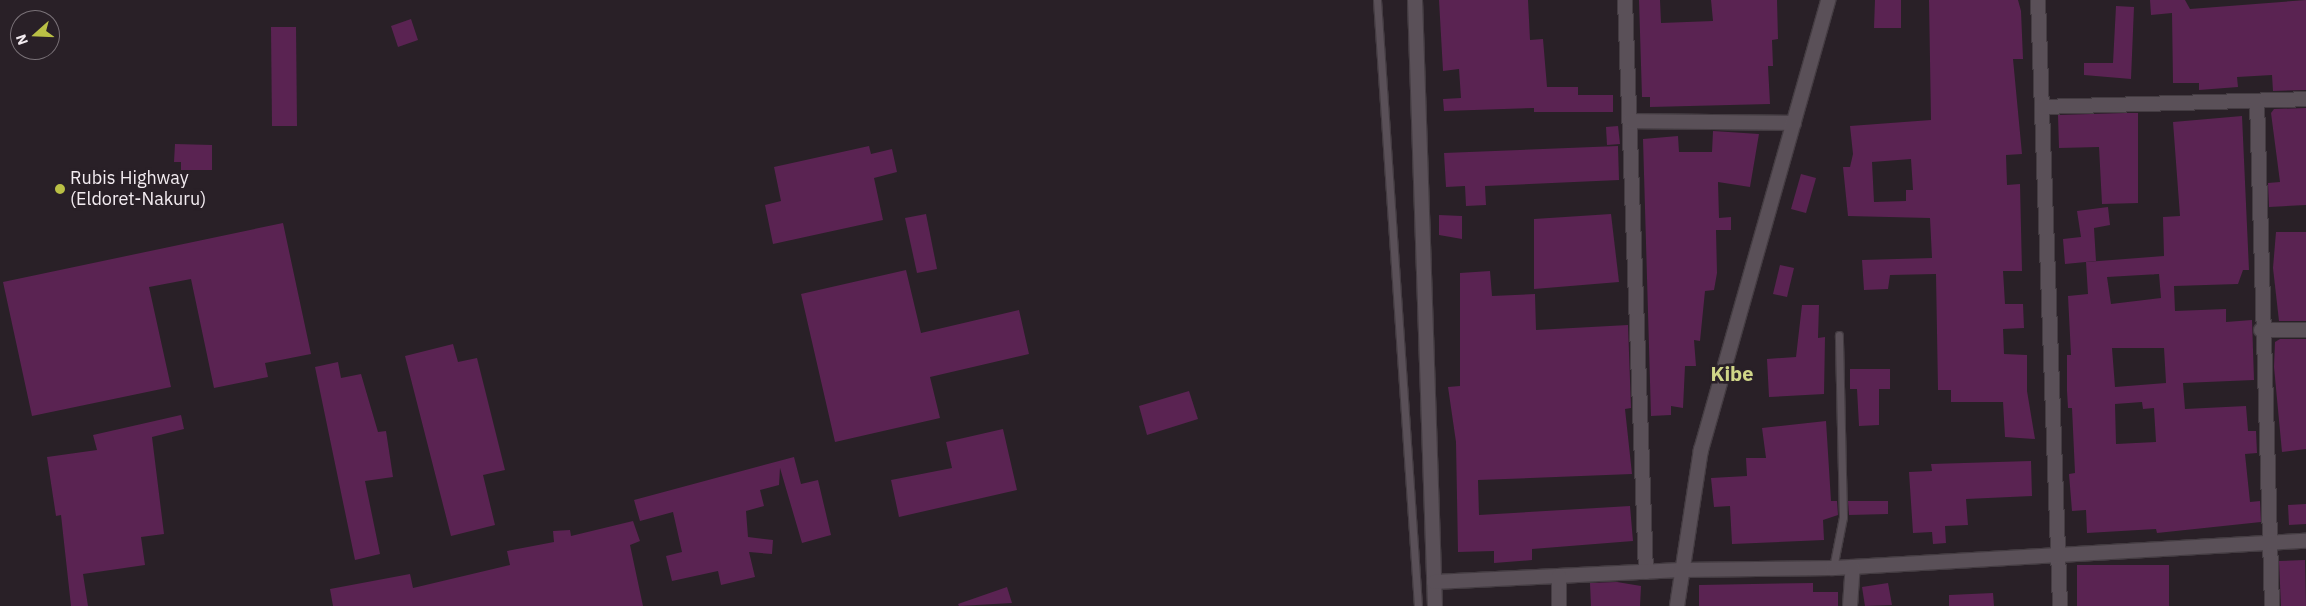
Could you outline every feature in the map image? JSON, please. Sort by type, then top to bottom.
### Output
[{"type":"street","points":[[1416,0],[1435,606]]},
{"type":"street","points":[[1625,0],[1646,572]]},
{"type":"street","points":[[1677,606],[1680,570],[1701,450],[1828,0]]},
{"type":"street","points":[[2038,0],[2060,606]]},
{"type":"street","points":[[2042,107],[2306,99]]},
{"type":"street","points":[[2257,101],[2261,330],[2272,606]]},
{"type":"street","points":[[1630,121],[1794,123]]},
{"type":"street","points":[[2261,330],[2306,330]]},
{"type":"street","points":[[1434,582],[1680,570],[1833,568],[2059,552],[2306,541]]},
{"type":"street","points":[[1850,606],[1853,567]]},
{"type":"street","points":[[1559,576],[1559,606]]},
{"type":"lane","points":[[1377,0],[1418,606]]},
{"type":"lane","points":[[1833,568],[1843,517],[1839,335]]},
{"type":"building","points":[[1439,0],[1528,0],[1530,40],[1543,39],[1547,87],[1578,87],[1578,95],[1613,95],[1613,112],[1534,112],[1534,108],[1444,111],[1443,99],[1461,98],[1459,69],[1443,71]]},
{"type":"building","points":[[1639,0],[1660,0],[1661,23],[1713,21],[1711,0],[1777,0],[1778,39],[1772,40],[1773,66],[1768,66],[1770,104],[1650,107],[1650,97],[1642,97]]},
{"type":"building","points":[[1875,0],[1901,0],[1901,28],[1874,28]]},
{"type":"building","points":[[1929,0],[2018,0],[2021,11],[2023,59],[2013,59],[2022,154],[2006,155],[2007,185],[2020,184],[2022,271],[2003,271],[2005,304],[2023,304],[2024,328],[2003,329],[2004,354],[2027,355],[2027,391],[2035,439],[2005,437],[2003,402],[1951,402],[1951,390],[1938,390],[1936,274],[1890,275],[1888,289],[1864,290],[1862,260],[1932,258],[1930,218],[1848,216],[1843,167],[1850,167],[1853,154],[1850,126],[1931,120]],"holes":[[[1911,159],[1913,190],[1906,190],[1906,201],[1874,202],[1872,162]]]},
{"type":"building","points":[[2150,0],[2185,0],[2190,9],[2306,0],[2306,90],[2273,91],[2272,75],[2237,77],[2238,87],[2199,90],[2199,83],[2173,83],[2172,13],[2151,15]]},
{"type":"building","points":[[2116,6],[2134,7],[2131,79],[2084,75],[2084,63],[2113,63]]},
{"type":"building","points":[[411,19],[418,40],[398,47],[391,26]]},
{"type":"building","points":[[271,27],[296,27],[297,126],[272,126]]},
{"type":"building","points":[[2306,108],[2306,205],[2269,207],[2268,183],[2280,182],[2271,113],[2274,109]]},
{"type":"building","points":[[2138,113],[2138,203],[2102,204],[2099,147],[2059,148],[2058,115]]},
{"type":"building","points":[[2242,116],[2249,270],[2243,270],[2238,284],[2174,286],[2175,311],[2226,309],[2226,322],[2252,320],[2254,380],[2183,383],[2185,409],[2246,406],[2248,431],[2256,431],[2257,453],[2245,454],[2250,502],[2260,501],[2261,522],[2157,533],[2156,529],[2087,533],[2086,510],[2072,511],[2069,474],[2075,473],[2072,408],[2068,408],[2067,391],[2067,355],[2071,355],[2068,296],[2088,294],[2086,262],[2164,256],[2163,217],[2180,216],[2173,122]],"holes":[[[2159,274],[2161,298],[2111,304],[2107,277]],[[2112,348],[2164,348],[2166,383],[2115,387]],[[2142,402],[2143,409],[2154,408],[2156,442],[2116,444],[2115,404]]]},
{"type":"building","points":[[1618,126],[1620,144],[1607,145],[1606,127]]},
{"type":"building","points":[[1713,131],[1759,134],[1750,187],[1718,182],[1719,218],[1731,217],[1731,230],[1716,230],[1717,273],[1714,290],[1705,291],[1700,341],[1694,340],[1696,366],[1685,366],[1683,408],[1671,406],[1671,415],[1651,416],[1643,139],[1678,136],[1679,152],[1712,152]]},
{"type":"building","points":[[175,144],[212,145],[212,170],[181,170],[181,162],[174,162]]},
{"type":"building","points":[[869,146],[871,154],[892,149],[897,172],[874,178],[883,220],[773,244],[765,205],[781,201],[774,167]]},
{"type":"building","points":[[1618,146],[1619,180],[1485,186],[1486,205],[1466,206],[1465,186],[1446,187],[1444,153]]},
{"type":"building","points":[[1801,174],[1816,178],[1806,213],[1791,209]]},
{"type":"building","points":[[2108,207],[2110,225],[2094,228],[2096,261],[2065,264],[2063,239],[2081,237],[2077,211]]},
{"type":"building","points":[[926,214],[937,269],[917,273],[905,218]]},
{"type":"building","points":[[1611,214],[1619,282],[1534,289],[1534,219]]},
{"type":"building","points":[[1439,215],[1462,216],[1462,239],[1439,235]]},
{"type":"building","points":[[283,223],[311,354],[265,363],[268,377],[214,388],[191,279],[149,287],[171,387],[32,416],[3,282]]},
{"type":"building","points":[[2276,232],[2306,232],[2306,321],[2279,321],[2273,268]]},
{"type":"building","points":[[1780,265],[1794,268],[1787,297],[1773,294]]},
{"type":"building","points":[[906,270],[921,333],[1019,310],[1029,354],[930,377],[940,418],[835,442],[801,294]]},
{"type":"building","points":[[1490,271],[1492,296],[1535,294],[1536,330],[1628,325],[1631,408],[1625,409],[1632,474],[1478,480],[1479,515],[1630,506],[1633,541],[1532,549],[1532,560],[1494,563],[1494,551],[1458,552],[1456,442],[1448,387],[1460,386],[1460,273]]},
{"type":"building","points":[[1802,305],[1819,305],[1818,338],[1825,337],[1824,394],[1769,397],[1767,359],[1796,357]]},
{"type":"building","points":[[2280,339],[2306,339],[2306,449],[2282,452],[2274,367],[2275,342]]},
{"type":"building","points":[[453,344],[458,362],[477,358],[505,470],[483,475],[495,525],[451,536],[405,356]]},
{"type":"building","points":[[338,362],[341,378],[361,374],[378,432],[386,431],[393,477],[365,481],[380,554],[355,560],[315,367]]},
{"type":"building","points":[[1850,369],[1890,369],[1890,389],[1879,389],[1879,425],[1859,426],[1857,389],[1850,389]]},
{"type":"building","points":[[1189,391],[1198,419],[1147,435],[1139,406]]},
{"type":"building","points":[[181,415],[184,429],[152,437],[164,534],[141,537],[145,565],[83,574],[88,606],[71,606],[61,515],[56,516],[47,457],[97,450],[93,435]]},
{"type":"building","points":[[1826,421],[1831,501],[1837,501],[1838,515],[1823,520],[1824,540],[1732,544],[1730,506],[1714,507],[1711,478],[1747,476],[1746,458],[1766,458],[1762,428]]},
{"type":"building","points":[[1003,429],[1017,490],[899,517],[891,480],[952,468],[946,442]]},
{"type":"building","points":[[794,457],[801,484],[818,480],[831,535],[802,543],[780,468],[779,485],[760,490],[764,506],[746,511],[748,537],[773,540],[772,554],[749,552],[755,577],[721,585],[718,571],[672,581],[666,556],[682,552],[673,512],[640,521],[634,500]]},
{"type":"building","points":[[2031,461],[2032,496],[1966,499],[1968,525],[1945,526],[1946,543],[1933,544],[1932,532],[1913,533],[1909,472],[1932,471],[1931,464]]},
{"type":"building","points":[[1848,501],[1888,501],[1888,514],[1849,515]]},
{"type":"building","points":[[2306,504],[2306,524],[2289,525],[2288,505]]},
{"type":"building","points":[[633,521],[640,541],[630,545],[643,606],[333,606],[330,589],[410,574],[413,588],[510,565],[507,551],[554,542],[553,531],[570,530],[571,536]]},
{"type":"building","points":[[2305,560],[2306,606],[2281,606],[2279,561]]},
{"type":"building","points":[[2077,565],[2169,565],[2169,606],[2077,606]]},
{"type":"building","points":[[1617,582],[1641,586],[1640,606],[1591,606],[1590,583]]},
{"type":"building","points":[[1813,583],[1813,592],[1838,592],[1838,606],[1699,606],[1699,585]]},
{"type":"building","points":[[1888,583],[1892,605],[1865,606],[1862,587]]},
{"type":"building","points":[[1007,587],[1012,603],[959,606],[958,604]]},
{"type":"building","points":[[1993,593],[1994,606],[1949,606],[1949,595]]},
{"type":"place","name":"Rubis Highway (Eldoret-Nakuru)","points":[[60,189]]},
{"type":"district","name":"Kibe","points":[[1732,373]]}]
